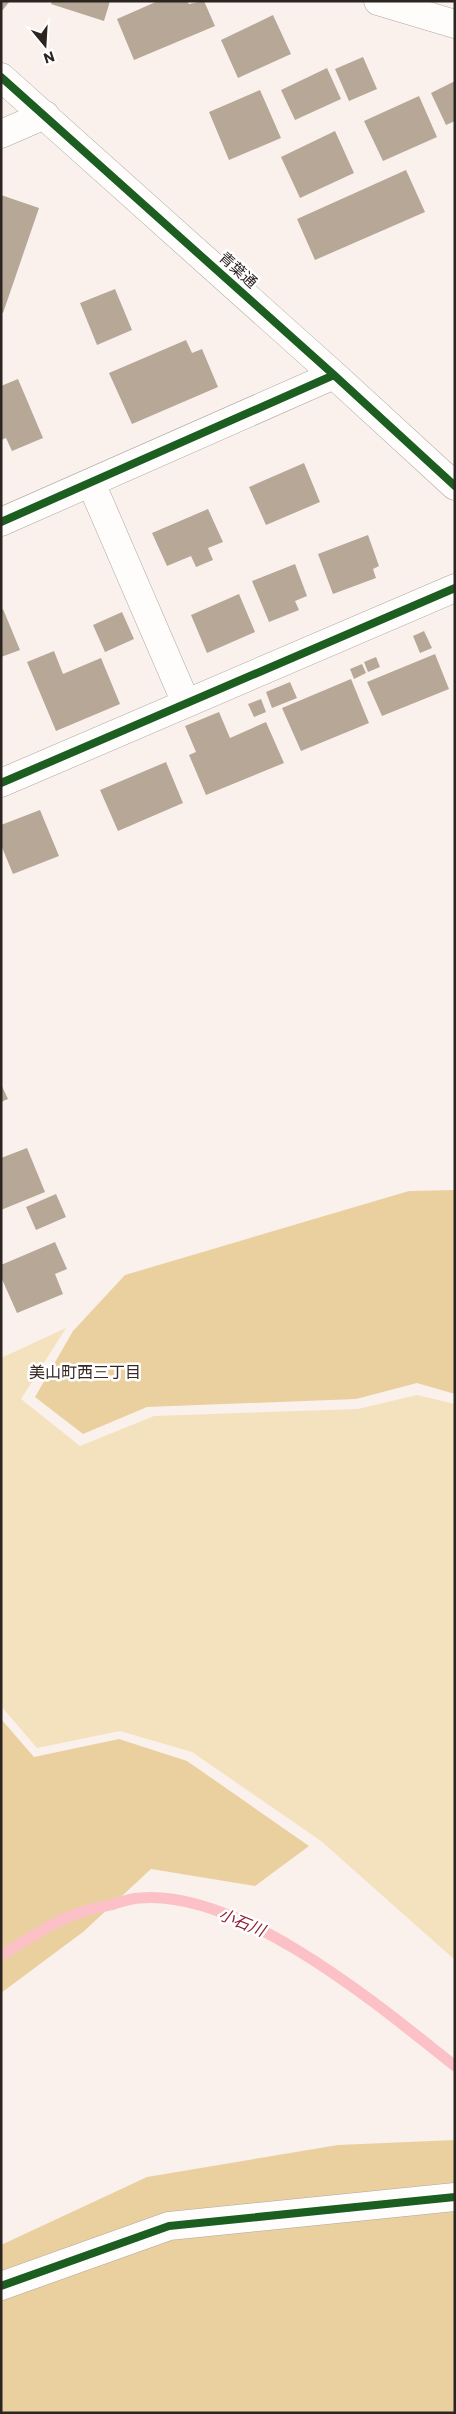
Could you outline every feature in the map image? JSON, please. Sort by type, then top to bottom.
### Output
[{"type":"street","points":[[378,1],[455,24]]},
{"type":"street","name":"青葉通","points":[[1,77],[455,486]]},
{"type":"street","points":[[1,134],[45,115]]},
{"type":"street","points":[[1,522],[334,375]]},
{"type":"street","points":[[91,483],[186,703]]},
{"type":"street","points":[[1,783],[455,588]]},
{"type":"street","points":[[1,2286],[169,2226],[455,2196]]},
{"type":"shaded area","points":[[455,1190],[455,1394],[417,1383],[356,1399],[147,1407],[83,1434],[35,1397],[73,1331],[125,1275],[409,1191]]},
{"type":"shaded area","points":[[66,1328],[21,1399],[80,1446],[154,1416],[358,1409],[417,1395],[455,1404],[455,1960],[321,1841],[192,1752],[120,1731],[37,1748],[1,1706],[1,1358]]},
{"type":"shaded area","points":[[1,1719],[34,1757],[119,1739],[187,1761],[309,1846],[255,1886],[151,1869],[83,1932],[1,1993]]},
{"type":"shaded area","points":[[455,2140],[455,2413],[1,2413],[1,2245],[147,2177],[338,2145]]},
{"type":"building","points":[[1,1],[10,1],[1,12]]},
{"type":"building","points":[[52,1],[110,1],[104,21],[51,4]]},
{"type":"building","points":[[158,1],[187,1],[189,4],[204,1],[215,26],[134,60],[117,19]]},
{"type":"building","points":[[273,15],[291,54],[238,78],[221,40]]},
{"type":"building","points":[[363,57],[377,89],[349,101],[335,69]]},
{"type":"building","points":[[327,68],[341,99],[295,120],[281,90]]},
{"type":"building","points":[[455,81],[455,121],[446,125],[431,93]]},
{"type":"building","points":[[260,90],[281,138],[229,160],[209,112]]},
{"type":"building","points":[[419,96],[437,137],[383,161],[364,121]]},
{"type":"building","points":[[335,131],[354,173],[300,198],[281,157]]},
{"type":"building","points":[[406,170],[425,212],[315,260],[297,219]]},
{"type":"building","points":[[1,195],[39,208],[3,313],[1,312]]},
{"type":"building","points":[[115,289],[132,330],[97,345],[80,303]]},
{"type":"building","points":[[186,340],[192,353],[202,349],[218,387],[132,424],[109,373]]},
{"type":"building","points":[[18,379],[43,438],[12,451],[6,438],[1,440],[1,386]]},
{"type":"building","points":[[304,463],[320,502],[266,525],[249,487]]},
{"type":"building","points":[[208,509],[223,542],[208,548],[213,560],[196,567],[191,556],[167,566],[152,533]]},
{"type":"building","points":[[368,535],[379,566],[373,569],[376,578],[333,594],[318,554]]},
{"type":"building","points":[[295,564],[307,596],[295,601],[299,610],[269,622],[252,581]]},
{"type":"building","points":[[239,594],[255,632],[207,653],[191,615]]},
{"type":"building","points":[[3,609],[20,650],[1,657],[1,610]]},
{"type":"building","points":[[122,612],[134,639],[105,652],[93,625]]},
{"type":"building","points":[[424,631],[432,648],[420,653],[413,636]]},
{"type":"building","points":[[54,651],[63,674],[101,658],[120,704],[56,731],[27,662]]},
{"type":"building","points":[[435,654],[449,689],[382,716],[367,682]]},
{"type":"building","points":[[376,657],[380,667],[368,672],[364,662]]},
{"type":"building","points":[[362,664],[366,673],[354,679],[350,669]]},
{"type":"building","points":[[351,679],[369,723],[301,751],[282,708]]},
{"type":"building","points":[[290,682],[297,698],[272,708],[266,692]]},
{"type":"building","points":[[261,699],[266,712],[254,717],[248,704]]},
{"type":"building","points":[[219,712],[230,738],[266,722],[284,763],[206,795],[189,755],[196,752],[185,726]]},
{"type":"building","points":[[166,762],[183,803],[118,831],[100,790]]},
{"type":"building","points":[[40,810],[59,856],[13,874],[1,845],[1,825]]},
{"type":"building","points":[[1,1084],[8,1099],[1,1102]]},
{"type":"building","points":[[27,1148],[45,1192],[1,1210],[1,1158]]},
{"type":"building","points":[[56,1194],[66,1217],[36,1230],[26,1207]]},
{"type":"building","points":[[55,1242],[67,1269],[55,1274],[63,1294],[17,1313],[1,1277],[1,1265]]},
{"type":"waterway","name":"小石川","points":[[1,1955],[57,1922],[85,1911],[137,1898],[180,1900],[221,1912],[264,1932],[307,1956],[388,2013],[455,2066]]},
{"type":"cycle path","points":[[1,77],[455,486]]},
{"type":"cycle path","points":[[1,522],[334,375]]},
{"type":"cycle path","points":[[1,783],[455,588]]},
{"type":"cycle path","points":[[1,2286],[169,2226],[455,2197]]},
{"type":"district","name":"美山町西三丁目","points":[[85,1372]]}]
